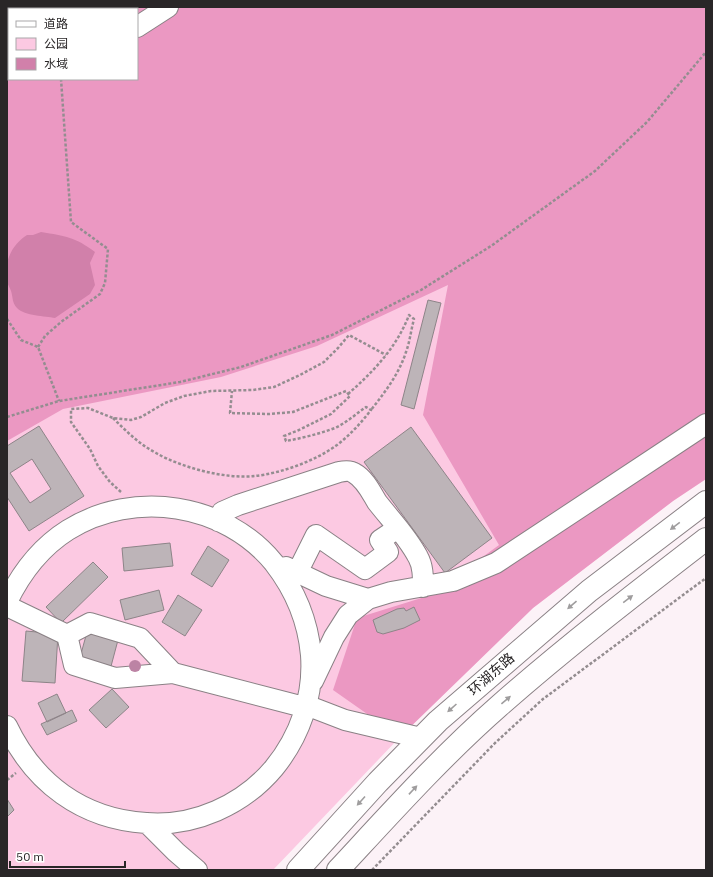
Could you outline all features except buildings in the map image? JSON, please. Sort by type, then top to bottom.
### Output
[{"type":"main road","name":"环湖东路","points":[[298,870],[378,782],[438,721],[589,591],[706,502]]},
{"type":"main road","name":"环湖东路","points":[[338,870],[416,786],[498,706],[606,616],[706,539]]},
{"type":"street","points":[[138,26],[168,7]]},
{"type":"street","points":[[310,686],[334,638],[348,615],[368,599],[392,592],[453,581],[496,564],[706,424]]},
{"type":"street","points":[[218,520],[222,512],[238,505],[339,472],[354,472],[364,481],[408,540],[418,557],[423,573],[423,586]]},
{"type":"street","points":[[7,602],[14,587],[38,555],[68,530],[104,513],[131,508],[143,506],[163,506],[183,509],[218,520],[238,531],[269,557],[292,589],[300,608],[307,626],[312,666],[306,706],[292,742],[281,759],[254,788],[238,800],[202,816],[182,821],[162,824],[123,821],[85,808],[51,787],[37,773],[24,757],[7,726]]},
{"type":"street","points":[[297,573],[316,535],[365,569],[388,552],[380,540],[398,528]]},
{"type":"street","points":[[269,557],[297,573],[326,586],[368,599]]},
{"type":"street","points":[[7,606],[67,635]]},
{"type":"street","points":[[67,635],[90,623],[140,638],[172,674]]},
{"type":"street","points":[[67,635],[74,665],[116,678],[172,674],[306,706],[345,720],[421,738]]},
{"type":"street","points":[[147,824],[196,870]]},
{"type":"path","points":[[7,417],[59,401],[180,382],[241,367],[332,335],[421,290],[491,246],[595,171],[647,122],[706,52]]},
{"type":"path","points":[[38,347],[45,336],[61,322],[100,294],[106,283],[108,249],[71,222],[61,80]]},
{"type":"path","points":[[113,418],[131,436],[155,452],[178,463],[206,472],[255,476],[294,466],[321,455],[338,445],[356,429],[371,410],[387,389],[400,368],[407,351],[414,319],[409,315],[394,344],[386,355],[348,394],[350,396],[331,414],[284,436],[286,441],[302,438],[335,428],[366,407],[371,410]]},
{"type":"path","points":[[7,319],[21,340],[38,347],[59,401]]},
{"type":"path","points":[[131,508],[124,496],[110,482],[98,466],[90,449],[71,422],[71,409],[88,408],[113,418],[131,420],[141,417],[165,403],[184,396],[211,391],[253,390],[274,387],[324,362],[349,335],[386,355]]},
{"type":"path","points":[[232,390],[230,413],[269,414],[293,412],[346,391],[348,394]]},
{"type":"path","points":[[372,870],[495,743],[543,699],[706,578]]},
{"type":"green space","points":[[7,7],[706,7],[706,479],[673,501],[533,608],[400,737],[273,870],[7,870]]},
{"type":"shaded area","points":[[7,7],[706,7],[706,479],[673,501],[533,608],[400,737],[333,690],[357,618],[431,595],[499,545],[423,415],[448,285],[317,346],[221,377],[63,409],[7,441]]},
{"type":"water","points":[[41,232],[76,240],[95,252],[90,263],[95,285],[90,294],[55,318],[25,313],[17,308],[14,304],[7,282],[7,262],[17,244],[27,235],[33,235]]}]
